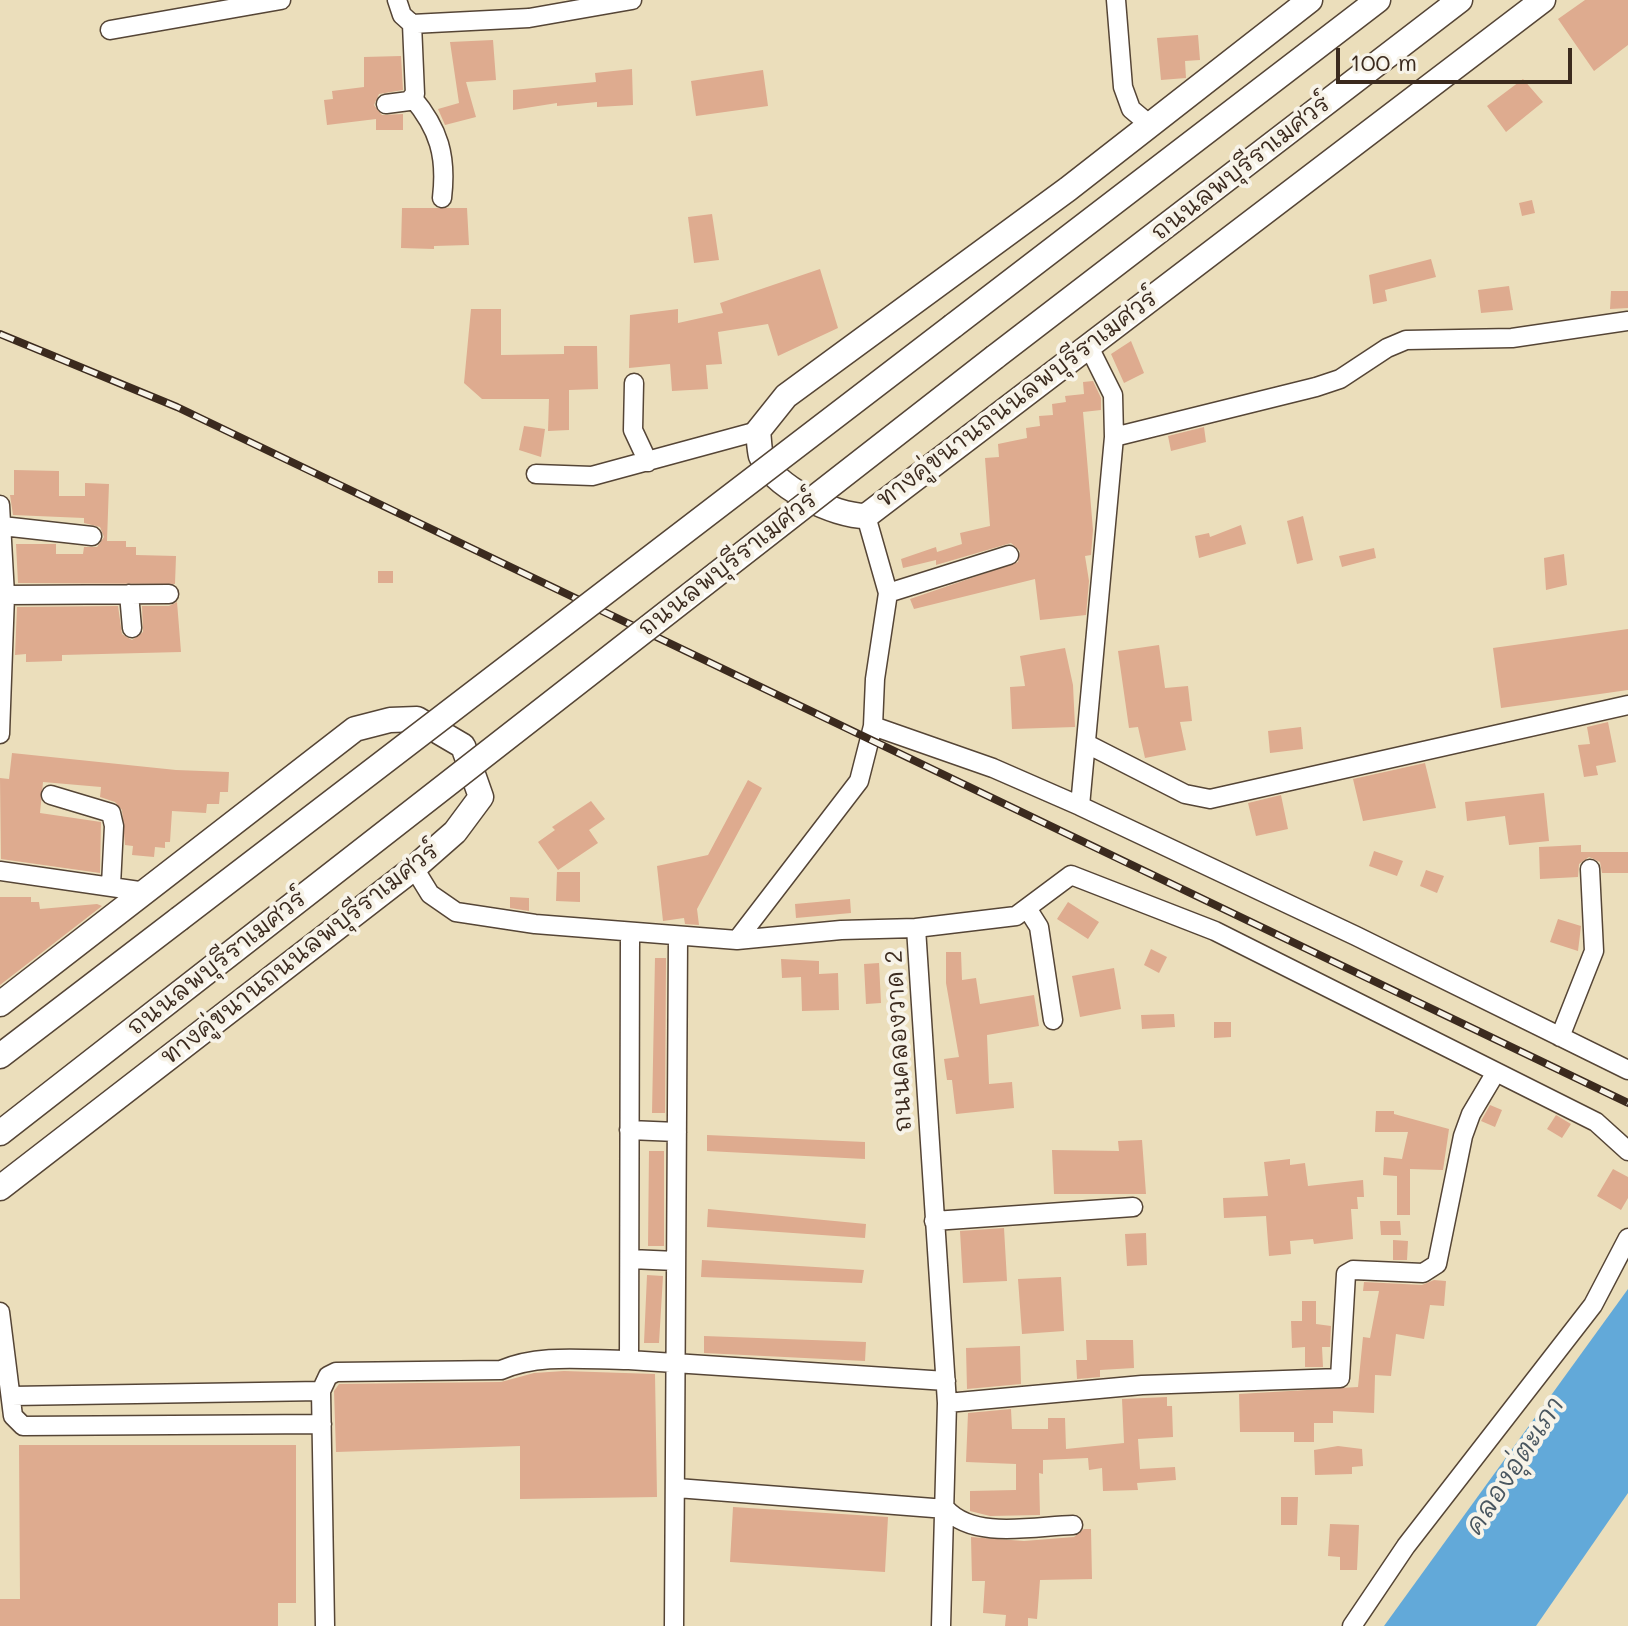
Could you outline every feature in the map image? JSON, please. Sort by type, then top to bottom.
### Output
[{"type":"main road","points":[[758,431],[786,396],[1150,125],[1310,0]]},
{"type":"main road","name":"ถนนลพบุรีราเมศวร์","points":[[0,1056],[1378,0]]},
{"type":"main road","name":"ถนนลพบุรีราเมศวร์","points":[[0,1133],[995,357],[1460,0]]},
{"type":"main road","name":"ทางคู่ขนานถนนลพบุรีราเมศวร์","points":[[758,431],[762,458],[796,494],[847,516],[866,516],[1543,0]]},
{"type":"main road","points":[[1150,125],[1178,154]]},
{"type":"main road","name":"ทางคู่ขนานถนนลพบุรีราเมศวร์","points":[[0,1004],[355,729],[390,720],[417,719],[463,746],[481,797],[455,832],[414,868],[0,1188]]},
{"type":"street","points":[[110,30],[281,0]]},
{"type":"street","points":[[386,104],[409,101],[417,82],[412,24],[402,15],[397,0]]},
{"type":"street","points":[[412,24],[529,18],[632,0]]},
{"type":"street","points":[[1116,0],[1123,87],[1131,109],[1150,125]]},
{"type":"street","points":[[412,97],[431,120],[444,154],[442,198]]},
{"type":"street","points":[[1114,437],[1316,387],[1340,379],[1387,348],[1406,340],[1512,338],[1628,321]]},
{"type":"street","points":[[1080,806],[1114,437],[1113,395],[1088,345]]},
{"type":"street","points":[[634,383],[633,430],[648,462]]},
{"type":"street","points":[[536,474],[592,476],[758,431]]},
{"type":"street","points":[[0,505],[5,595],[0,731]]},
{"type":"street","points":[[737,940],[859,781],[873,726],[875,679],[888,593],[866,516]]},
{"type":"street","points":[[2,526],[92,536]]},
{"type":"street","points":[[888,593],[1009,555]]},
{"type":"street","points":[[129,594],[132,628]]},
{"type":"street","points":[[5,595],[169,594]]},
{"type":"street","points":[[1087,744],[1185,794],[1210,799],[1628,705]]},
{"type":"street","points":[[873,726],[993,768],[1080,806],[1356,936],[1628,1070]]},
{"type":"street","points":[[51,795],[111,813],[114,826],[111,885]]},
{"type":"street","name":"ถนนคลองวาด 2","points":[[414,868],[430,894],[456,912],[630,933],[737,940],[841,930],[916,928],[947,1403],[941,1626]]},
{"type":"street","points":[[1560,1037],[1594,951],[1596,936],[1590,869]]},
{"type":"street","points":[[0,871],[146,892]]},
{"type":"street","points":[[916,928],[1016,916],[1071,875],[1215,931],[1596,1122],[1628,1151]]},
{"type":"street","points":[[1027,908],[1039,927],[1053,1020]]},
{"type":"street","points":[[629,1360],[630,933]]},
{"type":"street","points":[[674,1626],[678,938]]},
{"type":"street","points":[[947,1403],[1142,1385],[1340,1378],[1346,1274],[1353,1270],[1423,1273],[1437,1264],[1463,1136],[1471,1114],[1496,1072]]},
{"type":"street","points":[[629,1130],[677,1132]]},
{"type":"street","points":[[934,1221],[1133,1207]]},
{"type":"street","points":[[1352,1626],[1406,1546],[1593,1305],[1628,1238]]},
{"type":"street","points":[[630,1259],[676,1261]]},
{"type":"street","points":[[0,1312],[13,1416],[23,1426],[322,1424]]},
{"type":"street","points":[[325,1626],[321,1391],[328,1376],[336,1372],[501,1370],[521,1361],[629,1360],[946,1381]]},
{"type":"street","points":[[12,1396],[321,1391]]},
{"type":"street","points":[[165,1394],[166,1425]]},
{"type":"street","points":[[677,1488],[946,1509],[960,1522],[977,1526],[1073,1525]]},
{"type":"water","name":"คลองอุ่ตะเภา","points":[[1628,1289],[1628,1493],[1536,1626],[1384,1626]]},
{"type":"building","points":[[1585,0],[1628,0],[1628,45],[1594,71],[1558,19]]},
{"type":"building","points":[[1198,35],[1200,60],[1185,61],[1186,78],[1161,80],[1157,38]]},
{"type":"building","points":[[493,40],[496,80],[466,82],[476,117],[445,125],[438,109],[459,103],[450,42]]},
{"type":"building","points":[[401,56],[403,90],[379,94],[374,105],[382,115],[403,114],[403,130],[376,130],[376,119],[327,125],[324,100],[333,99],[332,91],[364,87],[364,57]]},
{"type":"building","points":[[632,69],[633,105],[597,107],[597,102],[557,106],[557,103],[513,110],[513,90],[596,82],[595,73]]},
{"type":"building","points":[[763,70],[768,106],[696,116],[691,81]]},
{"type":"building","points":[[1523,79],[1543,102],[1506,132],[1487,106]]},
{"type":"building","points":[[1532,200],[1535,213],[1522,216],[1519,203]]},
{"type":"building","points":[[402,208],[467,208],[469,245],[434,246],[434,249],[401,248]]},
{"type":"building","points":[[712,214],[719,260],[694,263],[688,217]]},
{"type":"building","points":[[1431,259],[1436,277],[1385,290],[1387,301],[1373,304],[1369,275]]},
{"type":"building","points":[[820,269],[838,328],[778,356],[768,324],[718,332],[722,364],[706,365],[708,389],[672,391],[670,364],[629,368],[630,315],[678,309],[678,323],[723,313],[720,303]]},
{"type":"building","points":[[1509,286],[1513,310],[1481,313],[1478,290]]},
{"type":"building","points":[[1611,291],[1628,291],[1628,308],[1610,309]]},
{"type":"building","points":[[471,309],[501,309],[501,355],[564,354],[564,346],[597,346],[598,389],[569,390],[569,430],[548,431],[549,399],[482,399],[464,383]]},
{"type":"building","points":[[1131,341],[1144,373],[1124,383],[1111,354]]},
{"type":"building","points":[[1093,381],[1101,398],[1101,410],[1083,412],[1093,530],[1091,555],[1085,556],[1089,581],[1086,615],[1040,620],[1035,579],[914,609],[910,599],[1018,562],[1020,551],[1011,543],[936,565],[936,560],[903,568],[901,559],[936,547],[937,552],[962,544],[960,533],[990,526],[985,458],[999,457],[998,444],[1027,438],[1026,428],[1040,426],[1039,416],[1053,415],[1052,404],[1066,402],[1065,396],[1084,394],[1083,382]]},
{"type":"building","points":[[524,426],[545,429],[541,457],[519,450]]},
{"type":"building","points":[[1204,427],[1206,442],[1171,451],[1168,436]]},
{"type":"building","points":[[14,470],[59,471],[59,496],[85,496],[85,483],[109,484],[107,541],[126,541],[126,547],[136,547],[136,555],[176,556],[175,584],[18,583],[16,544],[56,544],[56,554],[83,554],[84,547],[97,547],[104,537],[100,527],[84,523],[84,518],[13,515],[10,495],[14,495]]},
{"type":"building","points":[[1303,516],[1313,560],[1297,564],[1287,521]]},
{"type":"building","points":[[1241,525],[1246,544],[1199,558],[1195,536],[1209,533],[1210,537]]},
{"type":"building","points":[[1374,548],[1376,558],[1342,567],[1339,556]]},
{"type":"building","points":[[1564,554],[1567,585],[1546,590],[1544,558]]},
{"type":"building","points":[[378,571],[393,571],[393,583],[378,583]]},
{"type":"building","points":[[177,602],[181,652],[62,655],[62,661],[26,662],[26,654],[15,655],[17,607],[118,606],[122,634],[132,640],[143,632],[142,606],[169,606]]},
{"type":"building","points":[[1628,629],[1628,690],[1501,708],[1493,648]]},
{"type":"building","points":[[1159,645],[1165,688],[1188,686],[1192,721],[1180,722],[1186,750],[1145,758],[1138,727],[1129,728],[1118,651]]},
{"type":"building","points":[[1065,648],[1073,685],[1075,727],[1012,729],[1010,687],[1025,686],[1020,656]]},
{"type":"building","points":[[1608,722],[1616,762],[1596,766],[1598,775],[1584,777],[1578,745],[1590,744],[1587,727]]},
{"type":"building","points":[[1301,727],[1303,749],[1270,753],[1268,731]]},
{"type":"building","points":[[12,753],[176,770],[229,772],[228,792],[220,792],[219,804],[207,804],[206,813],[172,811],[170,842],[165,842],[165,848],[155,847],[154,857],[132,855],[133,846],[125,845],[122,810],[115,802],[100,797],[101,787],[43,782],[40,813],[101,822],[100,873],[1,859],[0,778],[9,779]]},
{"type":"building","points":[[1425,763],[1436,808],[1363,821],[1353,779]]},
{"type":"building","points":[[748,780],[762,788],[697,909],[699,925],[685,924],[684,918],[663,921],[657,866],[708,855]]},
{"type":"building","points":[[1544,793],[1549,841],[1509,845],[1505,816],[1467,821],[1465,802]]},
{"type":"building","points":[[1281,795],[1288,829],[1256,836],[1248,803]]},
{"type":"building","points":[[591,801],[605,819],[589,830],[598,843],[558,870],[538,842],[555,830],[552,827]]},
{"type":"building","points":[[1581,845],[1581,852],[1628,852],[1628,873],[1602,873],[1600,862],[1589,857],[1579,864],[1578,877],[1540,879],[1539,847]]},
{"type":"building","points":[[1374,851],[1403,861],[1397,876],[1369,866]]},
{"type":"building","points":[[1426,870],[1444,876],[1437,893],[1420,886]]},
{"type":"building","points":[[557,872],[580,872],[580,902],[556,901]]},
{"type":"building","points":[[0,897],[31,897],[31,902],[39,902],[40,909],[102,906],[0,985]]},
{"type":"building","points":[[510,897],[529,898],[529,911],[510,908]]},
{"type":"building","points":[[850,899],[851,913],[796,918],[795,904]]},
{"type":"building","points":[[1068,902],[1099,922],[1088,939],[1057,919]]},
{"type":"building","points":[[1558,919],[1581,926],[1578,951],[1550,942]]},
{"type":"building","points":[[1151,949],[1167,957],[1159,973],[1144,965]]},
{"type":"building","points":[[946,952],[961,952],[962,980],[976,978],[980,1004],[1034,995],[1039,1026],[987,1035],[989,1084],[1012,1082],[1014,1108],[956,1114],[952,1080],[947,1080],[944,1059],[959,1057],[946,983]]},
{"type":"building","points":[[655,958],[666,958],[665,1113],[652,1113]]},
{"type":"building","points":[[781,959],[819,961],[819,974],[838,973],[839,1010],[802,1011],[801,977],[782,978]]},
{"type":"building","points":[[879,963],[881,1003],[866,1004],[864,964]]},
{"type":"building","points":[[1114,968],[1121,1009],[1080,1017],[1072,976]]},
{"type":"building","points":[[1174,1014],[1175,1027],[1142,1029],[1141,1015]]},
{"type":"building","points":[[1214,1022],[1231,1022],[1231,1037],[1214,1038]]},
{"type":"building","points":[[1490,1105],[1502,1110],[1495,1127],[1481,1121]]},
{"type":"building","points":[[1376,1111],[1394,1111],[1394,1114],[1449,1129],[1443,1170],[1410,1169],[1410,1215],[1397,1215],[1397,1176],[1383,1175],[1384,1157],[1402,1159],[1408,1132],[1375,1132]]},
{"type":"building","points":[[1556,1115],[1571,1124],[1562,1138],[1547,1129]]},
{"type":"building","points":[[707,1135],[865,1142],[865,1159],[707,1151]]},
{"type":"building","points":[[1142,1140],[1146,1194],[1054,1194],[1052,1150],[1119,1151],[1118,1141]]},
{"type":"building","points":[[649,1151],[664,1151],[664,1246],[648,1246]]},
{"type":"building","points":[[1290,1159],[1290,1165],[1305,1163],[1308,1186],[1363,1180],[1364,1197],[1357,1197],[1358,1209],[1351,1209],[1353,1239],[1314,1244],[1313,1239],[1290,1241],[1291,1254],[1269,1256],[1266,1216],[1224,1218],[1223,1198],[1268,1196],[1264,1162]]},
{"type":"building","points":[[1613,1169],[1628,1177],[1628,1198],[1621,1210],[1597,1196]]},
{"type":"building","points":[[708,1209],[866,1224],[865,1238],[707,1227]]},
{"type":"building","points":[[1380,1221],[1400,1221],[1401,1235],[1381,1235]]},
{"type":"building","points":[[1004,1228],[1007,1281],[963,1283],[960,1231]]},
{"type":"building","points":[[1146,1233],[1147,1265],[1127,1266],[1125,1234]]},
{"type":"building","points":[[1393,1240],[1408,1241],[1407,1260],[1393,1260]]},
{"type":"building","points":[[702,1260],[864,1270],[862,1283],[701,1277]]},
{"type":"building","points":[[647,1275],[663,1276],[659,1343],[644,1343]]},
{"type":"building","points":[[1061,1277],[1064,1331],[1022,1334],[1018,1279]]},
{"type":"building","points":[[1434,1280],[1446,1281],[1444,1306],[1430,1305],[1424,1339],[1396,1334],[1391,1376],[1375,1375],[1374,1413],[1333,1411],[1333,1423],[1314,1423],[1314,1442],[1294,1442],[1294,1432],[1240,1432],[1239,1394],[1358,1387],[1363,1337],[1370,1338],[1379,1291],[1363,1291],[1364,1282],[1422,1285]]},
{"type":"building","points":[[1302,1301],[1316,1301],[1316,1324],[1331,1326],[1330,1347],[1322,1347],[1323,1367],[1305,1367],[1305,1347],[1292,1348],[1291,1321],[1302,1321]]},
{"type":"building","points":[[704,1336],[866,1342],[865,1361],[704,1353]]},
{"type":"building","points":[[1086,1340],[1133,1340],[1134,1368],[1100,1370],[1100,1377],[1077,1379],[1076,1360],[1087,1360]]},
{"type":"building","points":[[1020,1346],[1021,1384],[967,1389],[966,1348]]},
{"type":"building","points":[[534,1373],[655,1374],[657,1497],[520,1499],[520,1446],[336,1452],[334,1391],[339,1384],[501,1382]]},
{"type":"building","points":[[1167,1397],[1167,1406],[1172,1406],[1173,1437],[1138,1439],[1140,1469],[1175,1467],[1176,1480],[1137,1483],[1138,1490],[1103,1491],[1102,1468],[1089,1470],[1088,1458],[1043,1460],[1043,1474],[1039,1473],[1040,1515],[990,1516],[970,1511],[970,1491],[1016,1490],[1016,1464],[966,1462],[968,1413],[1011,1409],[1012,1429],[1048,1429],[1048,1418],[1065,1418],[1066,1449],[1124,1443],[1122,1399]]},
{"type":"building","points":[[19,1445],[296,1445],[296,1603],[278,1603],[278,1626],[0,1626],[0,1599],[20,1599]]},
{"type":"building","points":[[1338,1446],[1362,1449],[1363,1466],[1352,1467],[1352,1474],[1315,1475],[1314,1450]]},
{"type":"building","points":[[1281,1497],[1298,1497],[1297,1525],[1281,1525]]},
{"type":"building","points":[[733,1507],[888,1517],[885,1572],[730,1562]]},
{"type":"building","points":[[1330,1524],[1359,1525],[1357,1570],[1340,1570],[1340,1557],[1328,1556]]},
{"type":"building","points":[[1084,1529],[1091,1529],[1092,1579],[1040,1580],[1037,1619],[1028,1618],[1028,1626],[1005,1626],[1006,1615],[983,1613],[985,1581],[972,1581],[971,1537],[1024,1541],[1074,1537]]},
{"type":"railway","points":[[0,334],[177,407],[1628,1103]]}]
